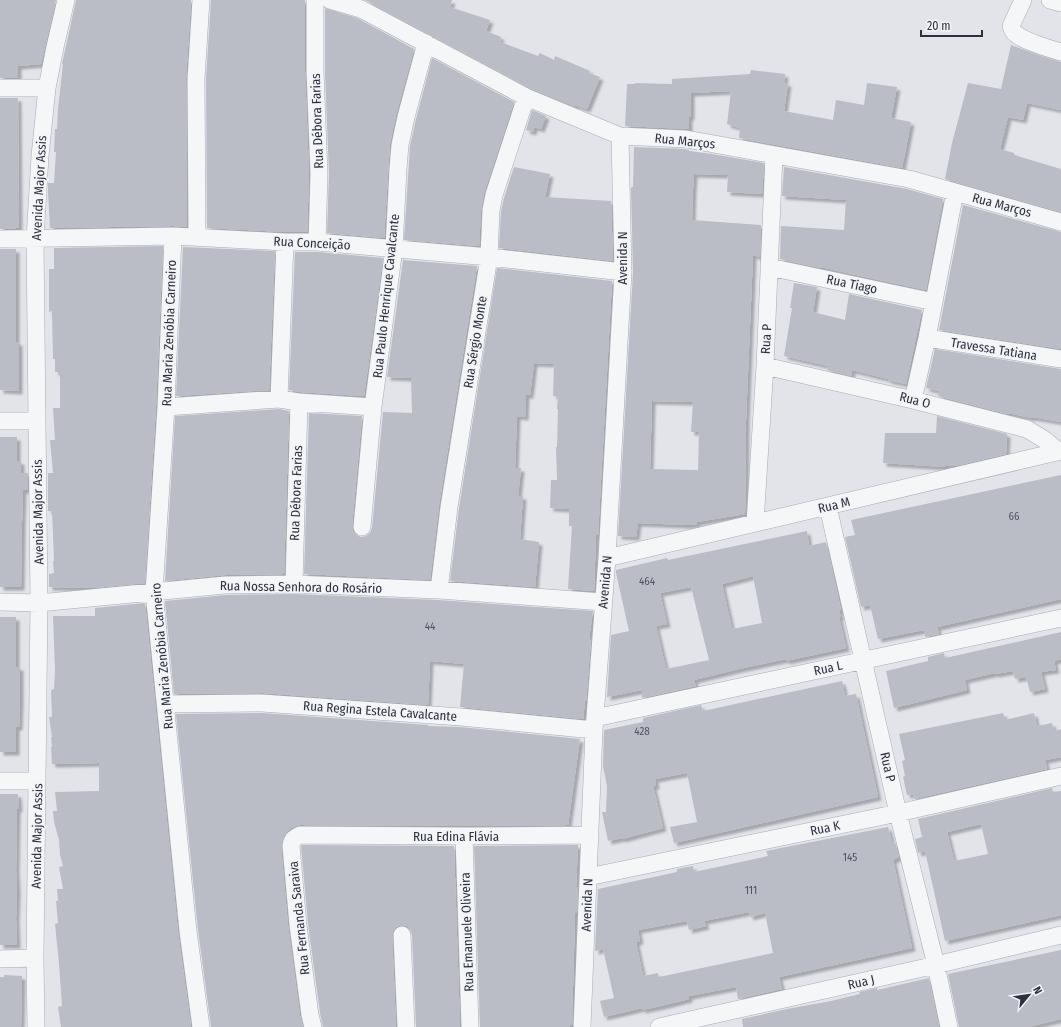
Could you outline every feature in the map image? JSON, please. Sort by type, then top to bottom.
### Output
[{"type":"street","name":"Avenida Major Assis","points":[[36,1027],[35,958],[39,603],[35,239],[40,156],[47,88],[54,48],[66,0]]},
{"type":"street","points":[[197,237],[196,79],[201,0]]},
{"type":"street","name":"Rua Débora Farias","points":[[315,0],[315,71],[319,174],[317,242]]},
{"type":"street","name":"Rua Marços","points":[[330,0],[361,10],[426,43],[526,98],[620,136],[686,139],[909,179],[1061,222]]},
{"type":"street","points":[[1023,0],[1011,26],[1012,30],[1015,34],[1024,39],[1061,52]]},
{"type":"street","points":[[1050,0],[1061,3]]},
{"type":"street","name":"Rua Paulo Henrique Cavalcante","points":[[362,527],[373,407],[394,248],[400,145],[426,43]]},
{"type":"street","points":[[0,88],[47,88]]},
{"type":"street","name":"Rua Sérgio Monte","points":[[439,590],[449,507],[489,257],[491,210],[494,195],[526,98]]},
{"type":"street","name":"Avenida N","points":[[582,1027],[595,724],[607,558],[623,272],[620,136]]},
{"type":"street","name":"Rua P","points":[[755,523],[774,155]]},
{"type":"street","points":[[913,400],[927,338],[955,192]]},
{"type":"street","name":"Rua Conceição","points":[[0,239],[173,236],[286,242],[317,242],[489,257],[623,272]]},
{"type":"street","name":"Rua Maria Zenóbia Carneiro","points":[[173,236],[166,407],[154,592],[188,931],[201,1027]]},
{"type":"street","points":[[279,400],[286,242]]},
{"type":"street","name":"Rua Tiago","points":[[769,267],[934,302]]},
{"type":"street","name":"Travessa Tatiana","points":[[927,338],[1061,359]]},
{"type":"street","name":"Rua O","points":[[764,366],[913,400],[1027,429],[1060,451]]},
{"type":"street","points":[[166,407],[279,400],[373,407]]},
{"type":"street","name":"Rua Débora Farias","points":[[294,584],[299,402]]},
{"type":"street","points":[[0,421],[37,421]]},
{"type":"street","name":"Rua M","points":[[607,558],[1060,451]]},
{"type":"street","name":"Rua P","points":[[828,507],[898,813],[936,965],[949,1027]]},
{"type":"street","name":"Rua Nossa Senhora do Rosário","points":[[0,602],[39,603],[225,585],[294,584],[439,590],[603,602]]},
{"type":"street","name":"Rua L","points":[[595,724],[864,660],[1061,618]]},
{"type":"street","name":"Rua Regina Estela Cavalcante","points":[[166,704],[262,703],[595,724]]},
{"type":"street","name":"Rua K","points":[[588,877],[898,813],[1061,776]]},
{"type":"street","points":[[0,781],[37,781]]},
{"type":"street","name":"Rua Fernanda Saraiva","points":[[313,1027],[310,1015],[298,925],[291,846],[294,838],[300,835],[322,836]]},
{"type":"street","name":"Rua Edina Flávia","points":[[322,836],[590,835]]},
{"type":"street","name":"Rua Emanuele Oliveira","points":[[464,836],[470,1027]]},
{"type":"street","points":[[402,935],[406,1027]]},
{"type":"street","name":"Rua J","points":[[660,1027],[936,965],[1061,935]]},
{"type":"street","points":[[0,958],[35,958]]},
{"type":"building","points":[[0,0],[56,0],[41,64],[18,66],[18,78],[0,78]]},
{"type":"building","points":[[76,0],[191,0],[186,79],[187,227],[50,228],[48,183],[54,183],[56,152],[54,152],[55,129],[57,129],[62,64]]},
{"type":"building","points":[[211,0],[305,0],[305,71],[309,174],[307,232],[207,228],[206,79]]},
{"type":"building","points":[[365,0],[452,0],[450,7],[490,20],[486,31],[501,37],[500,42],[538,56],[540,53],[554,60],[555,56],[590,71],[589,73],[600,77],[587,109],[575,106],[530,88]]},
{"type":"building","points":[[325,8],[357,18],[414,49],[390,143],[384,238],[327,233],[329,174],[325,71]]},
{"type":"building","points":[[1011,45],[1061,62],[1061,110],[1027,103],[1023,120],[1008,117],[1000,149],[1014,153],[1014,155],[1061,169],[1061,212],[945,179],[952,143],[968,83],[1001,89]]},
{"type":"building","points":[[432,58],[514,102],[484,193],[481,210],[479,246],[404,240],[410,146]]},
{"type":"building","points":[[751,70],[785,74],[784,83],[788,83],[784,111],[833,120],[836,100],[864,105],[867,83],[897,87],[891,118],[911,122],[902,168],[739,138],[740,128],[727,124],[731,91],[691,93],[691,117],[689,117],[689,129],[625,126],[627,84],[672,84],[672,79],[750,74]]},
{"type":"building","points":[[0,98],[18,98],[19,228],[16,229],[0,229]]},
{"type":"building","points":[[532,110],[546,116],[541,129],[534,127],[533,132],[526,130]]},
{"type":"building","points":[[634,147],[685,149],[689,151],[764,163],[762,194],[727,192],[728,175],[694,174],[693,189],[692,220],[761,225],[760,257],[753,255],[746,420],[745,514],[687,525],[638,523],[636,537],[618,536],[633,272],[631,188],[633,187]],"holes":[[[652,401],[693,402],[691,432],[699,432],[698,470],[650,469]]]},
{"type":"building","points":[[514,167],[550,174],[545,197],[611,201],[613,261],[499,248],[501,211]]},
{"type":"building","points":[[784,167],[907,189],[943,199],[926,290],[780,259],[781,226],[844,230],[846,200],[782,196]]},
{"type":"building","points":[[963,205],[1061,232],[1061,349],[939,330]]},
{"type":"building","points":[[163,246],[156,406],[145,583],[95,588],[49,587],[49,574],[54,573],[52,511],[48,511],[48,473],[53,473],[50,440],[55,440],[53,408],[60,408],[60,372],[55,372],[55,359],[53,359],[52,311],[49,312],[49,269],[54,269],[54,248]]},
{"type":"building","points":[[183,247],[275,251],[269,390],[176,396]]},
{"type":"building","points":[[0,249],[16,249],[16,342],[19,342],[19,391],[0,390]]},
{"type":"building","points":[[295,252],[317,252],[383,258],[364,396],[289,390]]},
{"type":"building","points":[[403,260],[477,266],[439,505],[430,580],[304,574],[309,413],[362,416],[352,526],[356,535],[361,537],[370,533],[372,528],[383,412],[412,413],[411,378],[387,377]]},
{"type":"building","points":[[497,268],[612,281],[598,535],[596,535],[594,591],[568,589],[572,526],[569,526],[569,509],[550,508],[551,480],[557,480],[556,447],[558,397],[553,396],[554,364],[534,363],[530,395],[526,395],[525,417],[517,416],[515,468],[521,468],[518,496],[523,496],[520,539],[539,542],[535,587],[450,581],[459,508]]},
{"type":"building","points":[[794,283],[817,287],[813,312],[845,320],[849,294],[922,310],[906,384],[852,370],[851,376],[827,370],[828,366],[784,356],[792,308],[790,308]]},
{"type":"building","points":[[935,349],[1061,369],[1061,422],[1008,414],[938,396],[939,391],[926,388]]},
{"type":"building","points":[[279,409],[289,411],[284,574],[225,575],[165,581],[175,416]]},
{"type":"building","points":[[937,416],[1007,434],[1006,454],[955,466],[945,465],[945,467],[883,463],[885,433],[936,433]]},
{"type":"building","points":[[0,437],[17,437],[17,461],[21,461],[21,473],[28,473],[28,490],[23,490],[21,587],[0,587]]},
{"type":"building","points":[[1061,475],[1061,599],[937,627],[939,634],[925,637],[924,630],[878,639],[870,605],[861,607],[845,537],[855,535],[851,520]]},
{"type":"building","points":[[807,531],[809,546],[826,542],[841,610],[839,611],[841,617],[839,617],[846,648],[786,661],[786,659],[694,680],[696,686],[642,698],[642,690],[607,697],[611,635],[629,631],[616,570],[667,558],[668,560]],"holes":[[[753,576],[762,623],[732,629],[722,584]],[[691,587],[709,660],[666,669],[656,626],[667,624],[660,593]]]},
{"type":"building","points":[[294,594],[438,600],[593,611],[589,639],[591,639],[583,719],[460,707],[464,664],[430,661],[428,705],[263,693],[174,694],[165,601],[226,595]]},
{"type":"building","points":[[145,603],[178,932],[191,1027],[61,1027],[58,1007],[62,1006],[55,924],[58,923],[56,901],[58,901],[57,889],[63,889],[59,867],[63,866],[60,855],[59,840],[54,822],[53,811],[57,811],[55,792],[99,791],[99,763],[52,764],[52,737],[49,717],[52,717],[51,690],[54,689],[55,670],[53,616],[95,616],[95,608]]},
{"type":"building","points":[[0,617],[16,617],[16,667],[20,667],[20,700],[19,727],[16,727],[16,752],[0,752]]},
{"type":"building","points":[[1061,632],[1061,659],[1054,661],[1056,670],[1041,672],[1045,689],[1030,692],[1026,677],[1015,679],[1013,671],[995,673],[965,680],[967,690],[894,708],[886,671],[928,661],[928,657],[944,653],[945,658]]},
{"type":"building","points":[[842,681],[845,696],[856,694],[878,797],[674,843],[670,827],[697,822],[687,773],[655,779],[656,786],[653,786],[663,828],[622,839],[608,841],[602,812],[606,812],[607,786],[603,766],[604,730],[643,722],[643,718],[701,705],[703,711]]},
{"type":"building","points":[[262,713],[428,726],[460,727],[580,739],[568,825],[300,825],[291,828],[284,836],[281,847],[288,926],[300,1016],[303,1027],[211,1027],[198,930],[176,714]]},
{"type":"building","points":[[1003,713],[1005,720],[1034,713],[1037,726],[1052,723],[1054,731],[1061,729],[1061,757],[1045,760],[1047,769],[914,799],[913,794],[907,795],[903,777],[905,776],[902,761],[905,760],[899,734]]},
{"type":"building","points":[[1052,788],[1053,792],[1061,791],[1061,915],[945,941],[925,851],[918,853],[915,839],[922,837],[918,819]],"holes":[[[981,824],[988,854],[954,861],[947,832]]]},
{"type":"building","points":[[0,794],[18,794],[19,809],[17,809],[16,870],[17,945],[0,945]]},
{"type":"building","points":[[888,827],[892,843],[895,842],[899,857],[893,860],[912,948],[779,977],[782,989],[738,999],[736,987],[689,996],[689,999],[661,1006],[642,1010],[642,1008],[604,1017],[600,1001],[614,998],[603,949],[595,951],[598,889],[677,872],[677,869],[693,866],[694,872],[768,856],[766,851]],"holes":[[[749,912],[750,917],[765,913],[773,953],[659,977],[658,973],[643,976],[636,942],[640,941],[638,930],[687,921],[689,930],[706,926],[704,921]]]},
{"type":"building","points":[[302,845],[454,846],[460,1027],[416,1027],[412,935],[407,926],[402,925],[396,927],[392,935],[396,1027],[323,1027],[308,924]]},
{"type":"building","points":[[578,845],[576,887],[578,887],[577,913],[575,913],[572,1025],[570,1025],[570,1027],[480,1027],[474,846]]},
{"type":"building","points":[[1061,950],[1061,1019],[1028,1027],[959,1027],[948,974]]},
{"type":"building","points":[[4,975],[22,976],[21,1027],[0,1027],[0,977],[4,977]]},
{"type":"building","points":[[929,978],[939,1027],[743,1027],[742,1019],[831,1001],[860,994],[859,992],[877,988],[877,990]]}]
